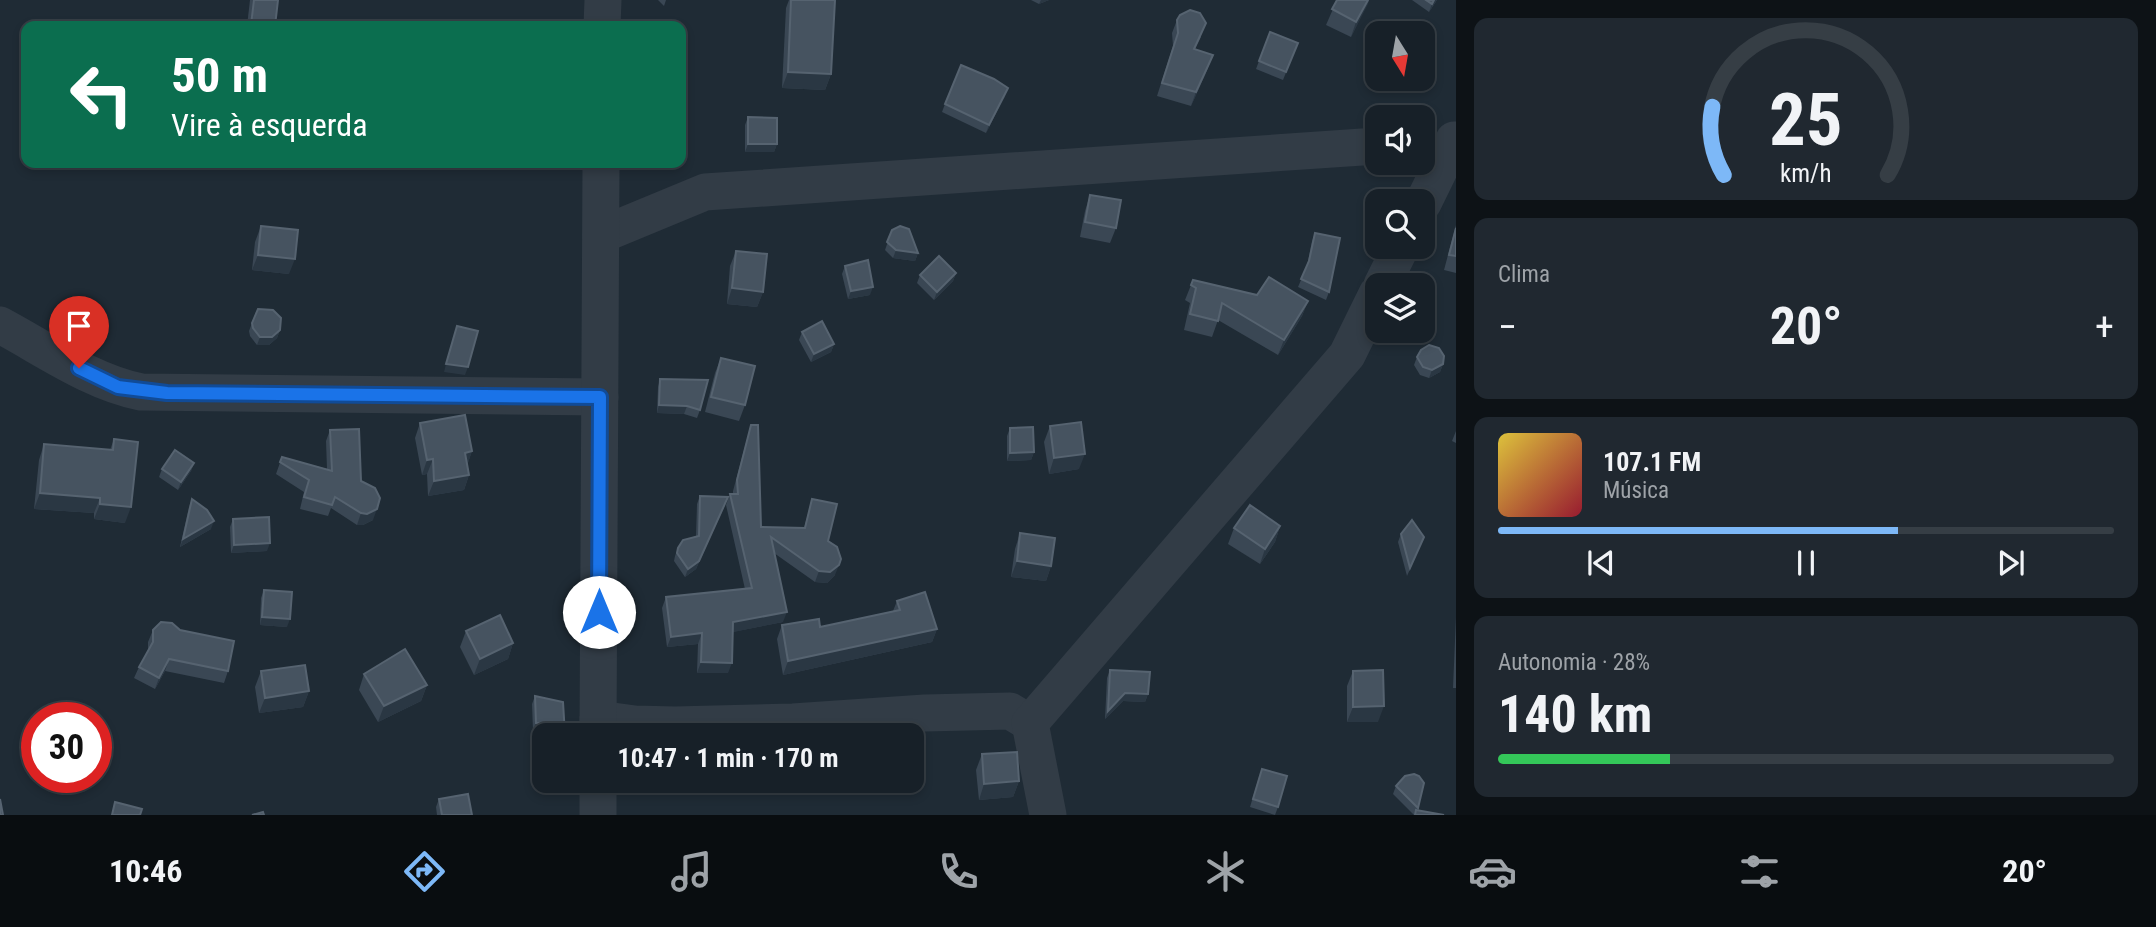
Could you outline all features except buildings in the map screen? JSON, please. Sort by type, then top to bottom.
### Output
[{"type":"street","points":[[602,21],[603,0]]},
{"type":"street","points":[[1428,189],[1444,141]]},
{"type":"street","points":[[601,235],[705,192],[1365,147]]},
{"type":"street","points":[[598,723],[601,168]]},
{"type":"street","points":[[1030,723],[1347,355],[1365,318]]},
{"type":"street","points":[[0,325],[99,378],[118,387],[141,392],[600,397]]},
{"type":"street","points":[[722,723],[1010,711],[1030,723],[1048,815]]},
{"type":"street","points":[[598,793],[598,815]]},
{"type":"route","points":[[79,368],[118,387],[141,392],[600,397],[599,612]]}]
